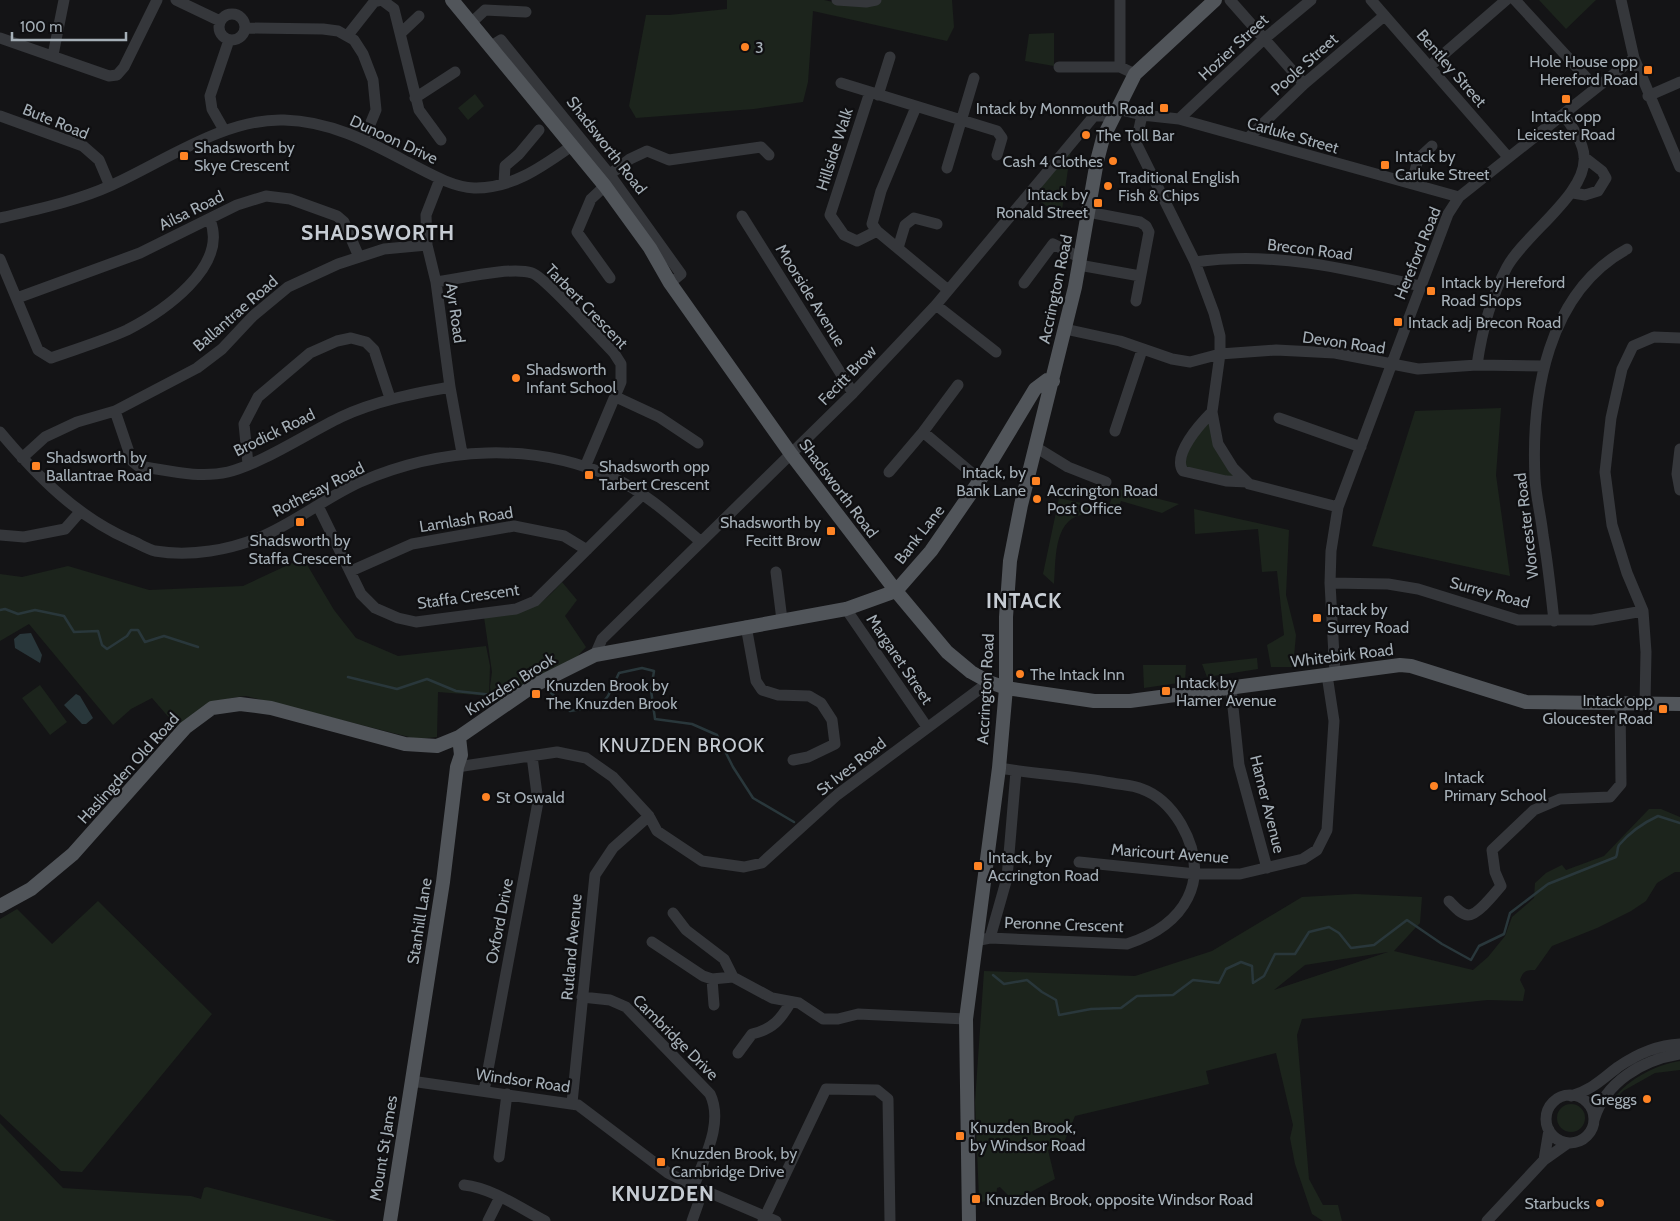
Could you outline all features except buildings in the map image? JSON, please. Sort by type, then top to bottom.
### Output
[{"type":"main road","name":"Shadsworth Road","points":[[452,0],[572,145],[605,181],[650,248],[670,283],[791,454],[896,591],[947,652],[971,672],[989,682],[1006,688]]},
{"type":"main road","name":"Accrington Road","points":[[969,1221],[966,1019],[998,768],[1006,688],[1006,617],[1010,561],[1021,505],[1037,448],[1065,329],[1080,262],[1097,161],[1104,138],[1135,74],[1215,0]]},
{"type":"main road","name":"Bank Lane","points":[[595,655],[846,609],[896,591],[932,551],[980,480],[1036,389],[1047,380],[1053,381]]},
{"type":"main road","name":"Knuzden Brook","points":[[445,744],[459,737],[533,686],[595,655]]},
{"type":"main road","name":"Whitebirk Road","points":[[1006,688],[1094,701],[1130,701],[1400,665],[1411,666],[1526,702],[1680,704]]},
{"type":"main road","name":"Haslingden Old Road","points":[[0,906],[31,888],[72,854],[185,728],[212,708],[232,704],[249,704],[271,708],[405,744],[431,747],[445,744]]},
{"type":"main road","name":"Stanhill Lane","points":[[411,1081],[443,882],[457,767],[461,755],[459,737]]},
{"type":"main road","points":[[445,744],[452,762],[457,767]]},
{"type":"main road","name":"Mount St James","points":[[390,1221],[411,1081]]},
{"type":"street","points":[[53,55],[64,0]]},
{"type":"street","points":[[0,38],[109,76],[117,75],[124,67],[156,0]]},
{"type":"street","points":[[176,0],[220,22]]},
{"type":"street","points":[[348,36],[371,4],[378,0],[386,2],[394,9],[402,32],[419,110],[441,140]]},
{"type":"street","points":[[837,0],[866,2],[876,0]]},
{"type":"street","points":[[1120,0],[1120,67]]},
{"type":"street","points":[[1230,0],[1304,84]]},
{"type":"street","name":"Hozier Street","points":[[1179,120],[1264,39],[1311,0]]},
{"type":"street","name":"Bentley Street","points":[[1370,0],[1508,157]]},
{"type":"street","points":[[1430,66],[1506,0]]},
{"type":"street","points":[[1515,0],[1595,87]]},
{"type":"street","points":[[1621,0],[1634,58],[1648,96],[1680,167]]},
{"type":"street","points":[[470,24],[485,10],[526,12]]},
{"type":"street","points":[[229,40],[221,34],[220,22],[224,15],[236,14],[243,18],[246,28]]},
{"type":"street","points":[[402,32],[419,16]]},
{"type":"street","name":"Poole Street","points":[[1248,138],[1304,84],[1384,16]]},
{"type":"street","points":[[246,28],[323,29],[348,36],[363,54],[373,80],[376,110],[364,139]]},
{"type":"street","points":[[229,40],[240,37],[246,28]]},
{"type":"street","points":[[224,130],[212,109],[210,96],[229,40]]},
{"type":"street","name":"Shadsworth Road","points":[[490,47],[501,40],[605,181]]},
{"type":"street","name":"Hillside Walk","points":[[877,231],[857,241],[844,235],[830,215],[874,94],[890,57]]},
{"type":"street","name":"Hereford Road","points":[[1331,674],[1331,552],[1338,507],[1448,214],[1459,198],[1508,157],[1564,115],[1595,87],[1634,58]]},
{"type":"street","points":[[1059,67],[1120,67],[1135,74]]},
{"type":"street","points":[[415,98],[455,72]]},
{"type":"street","points":[[947,168],[974,78]]},
{"type":"street","points":[[1648,96],[1680,82]]},
{"type":"street","points":[[841,83],[916,108],[996,131],[1002,138],[997,155]]},
{"type":"street","points":[[916,108],[881,191],[872,224],[877,231],[948,290]]},
{"type":"street","name":"Carluke Street","points":[[1115,112],[1179,120],[1248,138],[1322,161],[1412,183],[1459,198]]},
{"type":"street","name":"Fecitt Brow","points":[[595,655],[602,639],[853,392],[936,305],[1094,116],[1115,112]]},
{"type":"street","points":[[1142,115],[1136,143],[1195,262],[1214,312],[1220,336],[1220,354],[1212,412],[1218,444],[1232,468],[1247,482]]},
{"type":"street","points":[[1476,365],[1489,307],[1508,266],[1526,241],[1573,193],[1580,179],[1584,156],[1577,136],[1564,115]]},
{"type":"street","name":"Bute Road","points":[[0,116],[82,146],[99,160],[110,186]]},
{"type":"street","name":"Dunoon Drive","points":[[0,218],[40,209],[110,186],[224,130],[263,120],[314,122],[364,139],[440,179],[474,188],[514,181],[540,169],[572,145]]},
{"type":"street","points":[[504,183],[505,166],[519,154],[539,130]]},
{"type":"street","points":[[1412,183],[1418,159],[1432,146]]},
{"type":"street","points":[[610,278],[577,232],[591,198],[605,181],[630,159],[647,151],[669,160],[761,147],[769,155]]},
{"type":"street","points":[[1573,193],[1586,195],[1598,191],[1606,178],[1602,171],[1584,156]]},
{"type":"street","name":"Ayr Road","points":[[440,179],[426,215],[427,245],[436,282],[450,387],[462,453]]},
{"type":"street","name":"Ailsa Road","points":[[18,298],[140,253],[248,200],[266,196],[281,196],[341,219],[359,257]]},
{"type":"street","points":[[1088,212],[1140,222],[1146,226],[1148,232],[1136,301]]},
{"type":"street","name":"Moorside Avenue","points":[[742,216],[853,392]]},
{"type":"street","points":[[898,248],[905,225],[914,218],[937,224]]},
{"type":"street","points":[[0,260],[18,298],[38,350],[51,358],[126,330],[170,303],[199,274],[212,245],[214,232],[210,220]]},
{"type":"street","points":[[1024,283],[1053,244],[1080,262],[1140,276]]},
{"type":"street","name":"Ballantrae Road","points":[[22,458],[45,437],[77,422],[115,411],[197,368],[222,349],[253,316],[288,287],[338,264],[384,249],[427,245]]},
{"type":"street","name":"Worcester Road","points":[[1554,621],[1535,479],[1537,420],[1544,366],[1568,306],[1582,285],[1603,265],[1627,248]]},
{"type":"street","name":"Brecon Road","points":[[1195,262],[1219,259],[1264,258],[1322,264],[1420,286]]},
{"type":"street","name":"Tarbert Crescent","points":[[436,282],[511,272],[530,272],[536,275],[618,360],[622,376],[616,397],[585,467]]},
{"type":"street","points":[[936,305],[996,352]]},
{"type":"street","name":"Devon Road","points":[[1065,329],[1120,341],[1142,350],[1190,362],[1220,354],[1286,350],[1335,353],[1418,369],[1476,365],[1544,366]]},
{"type":"street","points":[[1645,704],[1646,652],[1643,610],[1627,573],[1612,525],[1605,472],[1611,418],[1622,368],[1634,346],[1654,336],[1680,338]]},
{"type":"street","points":[[248,464],[244,424],[258,398],[310,353],[337,341],[352,338],[366,342],[374,350],[390,398]]},
{"type":"street","points":[[1116,431],[1142,350]]},
{"type":"street","points":[[889,472],[923,432],[958,384]]},
{"type":"street","name":"Brodick Road","points":[[115,411],[132,461],[138,466],[197,475],[228,472],[248,464],[343,416],[390,398],[450,387]]},
{"type":"street","points":[[616,397],[659,417],[698,443]]},
{"type":"street","points":[[1212,412],[1197,428],[1180,457],[1179,465],[1183,471],[1226,481],[1247,482],[1338,507]]},
{"type":"street","points":[[1279,418],[1361,447]]},
{"type":"street","name":"Rothesay Road","points":[[0,432],[22,458],[80,512],[112,532],[154,550],[204,553],[263,536],[360,482],[424,460],[462,453],[491,452],[539,456],[585,467],[615,479],[642,495],[700,541]]},
{"type":"street","points":[[923,432],[980,480]]},
{"type":"street","points":[[1037,448],[1068,467],[1106,482]]},
{"type":"street","points":[[1680,449],[1680,490]]},
{"type":"street","name":"Staffa Crescent","points":[[318,506],[361,594],[375,608],[398,618],[416,622],[516,609],[535,602],[642,495]]},
{"type":"street","points":[[0,535],[24,537],[65,529],[80,512]]},
{"type":"street","name":"Lamlash Road","points":[[350,571],[412,544],[514,526],[564,536],[587,550]]},
{"type":"street","points":[[776,572],[782,620]]},
{"type":"street","name":"Surrey Road","points":[[1330,583],[1388,584],[1418,589],[1518,620],[1592,620],[1643,610]]},
{"type":"street","name":"Margaret Street","points":[[846,609],[927,727]]},
{"type":"street","points":[[746,626],[756,681],[762,690],[778,695],[809,696],[821,703],[832,720],[835,744],[808,757],[793,760]]},
{"type":"street","name":"Maricourt Avenue","points":[[1078,862],[1196,874],[1240,874],[1303,859],[1317,850],[1327,830],[1334,721],[1331,674]]},
{"type":"street","name":"St Ives Road","points":[[457,767],[566,753],[594,761],[613,777],[649,816],[658,831],[702,861],[744,867],[762,863],[837,795],[989,682]]},
{"type":"street","name":"Hamer Avenue","points":[[1231,688],[1239,764],[1267,868]]},
{"type":"street","points":[[1449,901],[1462,913],[1469,915],[1474,914],[1496,892],[1500,886],[1495,872],[1492,850],[1534,810],[1560,799],[1610,797],[1621,784],[1620,703]]},
{"type":"street","name":"Oxford Drive","points":[[484,1091],[538,802],[532,756]]},
{"type":"street","name":"Peronne Crescent","points":[[975,941],[990,938],[1127,944],[1145,938],[1172,919],[1186,902],[1196,874],[1191,842],[1176,816],[1162,800],[1142,789],[1096,780],[998,768]]},
{"type":"street","points":[[990,938],[1007,878],[1016,771]]},
{"type":"street","name":"Rutland Avenue","points":[[572,1102],[595,875],[613,848],[649,816]]},
{"type":"street","points":[[674,913],[686,930],[724,959],[733,977]]},
{"type":"street","points":[[652,942],[702,976],[712,979],[733,977],[772,998],[799,1003],[823,1019],[838,1020],[858,1014],[966,1019]]},
{"type":"street","points":[[712,979],[714,1005]]},
{"type":"street","name":"Cambridge Drive","points":[[582,997],[610,1000],[626,1007],[710,1094],[714,1103],[716,1119],[692,1221]]},
{"type":"street","points":[[738,1053],[752,1034],[766,1031],[778,1023],[791,1002]]},
{"type":"street","points":[[1571,1096],[1593,1088],[1617,1068],[1640,1054],[1660,1047],[1680,1044]]},
{"type":"street","points":[[1549,1130],[1557,1139],[1568,1143],[1576,1142],[1588,1136],[1604,1096],[1626,1076],[1651,1062],[1680,1054]]},
{"type":"street","name":"Windsor Road","points":[[411,1081],[572,1102],[591,1113],[642,1155],[668,1173],[763,1219],[776,1221]]},
{"type":"street","points":[[763,1219],[826,1089],[877,1090],[888,1099],[890,1221]]},
{"type":"street","points":[[499,1158],[504,1144],[507,1094]]},
{"type":"street","points":[[1544,1160],[1549,1130],[1547,1117],[1552,1104],[1564,1096],[1579,1097],[1590,1106],[1594,1120]]},
{"type":"street","points":[[1487,1221],[1544,1160],[1568,1143]]},
{"type":"street","points":[[464,1185],[472,1186],[500,1197],[545,1221]]},
{"type":"street","points":[[488,1221],[500,1197]]},
{"type":"shaded area","points":[[727,0],[824,0],[851,6],[851,0],[952,0],[954,27],[947,41],[813,11],[808,82],[803,102],[754,109],[636,118],[629,106],[646,15],[669,15],[727,9]]},
{"type":"shaded area","points":[[1539,0],[1596,0],[1566,29]]},
{"type":"shaded area","points":[[1054,33],[1054,66],[1025,61],[1029,34]]},
{"type":"shaded area","points":[[475,94],[484,106],[468,120],[458,108]]},
{"type":"shaded area","points":[[1072,142],[1061,217],[1029,193]]},
{"type":"shaded area","points":[[1501,408],[1496,475],[1510,576],[1372,546],[1415,411]]},
{"type":"shaded area","points":[[1212,412],[1218,444],[1247,482],[1183,471],[1180,457]]},
{"type":"shaded area","points":[[1115,488],[1179,504],[1162,513],[1121,501],[1117,512],[1085,514],[1072,519],[1065,525],[1058,544],[1054,584],[1043,574],[1059,498],[1108,509]]},
{"type":"shaded area","points":[[1194,509],[1289,530],[1286,595],[1296,635],[1293,667],[1271,667],[1267,645],[1284,635],[1277,571],[1262,572],[1258,529],[1195,534]]},
{"type":"shaded area","points":[[303,558],[334,610],[356,638],[398,656],[486,646],[490,666],[489,696],[438,692],[437,737],[417,739],[246,696],[218,702],[178,728],[152,698],[131,709],[113,725],[29,624],[0,641],[0,574],[22,577],[68,566],[149,590],[243,586]]},
{"type":"shaded area","points":[[562,582],[577,600],[565,616],[586,647],[575,659],[499,702],[492,700],[490,687],[492,672],[484,617],[519,612],[536,605],[544,600]]},
{"type":"shaded area","points":[[31,633],[42,655],[40,663],[15,648],[14,639],[20,634]]},
{"type":"shaded area","points":[[1257,658],[1258,669],[1207,677],[1202,664]]},
{"type":"shaded area","points":[[1143,665],[1186,665],[1185,682],[1144,688]]},
{"type":"shaded area","points":[[40,685],[67,722],[50,735],[22,698]]},
{"type":"shaded area","points":[[76,694],[80,696],[93,718],[86,724],[82,724],[64,705]]},
{"type":"shaded area","points":[[1649,809],[1661,809],[1680,817],[1680,872],[1675,872],[1657,883],[1646,901],[1631,911],[1597,928],[1552,946],[1535,970],[1527,971],[1522,975],[1520,980],[1525,990],[1523,1001],[1488,1000],[1302,1019],[1297,1035],[1309,1179],[1323,1205],[1338,1205],[1342,1221],[1323,1221],[1312,1214],[1295,1164],[1290,1138],[1293,1125],[1276,1053],[1206,1071],[1209,1084],[1075,1116],[1063,1145],[1048,1150],[1055,1179],[1014,1201],[1000,1187],[997,1188],[996,1198],[982,1202],[979,1199],[975,1102],[984,971],[1135,976],[1212,951],[1302,897],[1355,894],[1422,897],[1420,923],[1394,951],[1473,970],[1488,957],[1505,936],[1512,917],[1534,898],[1535,883],[1546,873],[1562,865],[1566,870],[1604,856]],"holes":[[[1388,952],[1274,990],[1305,965]]]},
{"type":"shaded area","points":[[98,901],[212,1014],[82,1172],[61,1171],[0,1114],[0,919],[17,909],[52,944]]},
{"type":"shaded area","points":[[1680,1061],[1680,1070],[1655,1073],[1623,1091],[1620,1094],[1620,1107],[1617,1111],[1609,1104],[1623,1088],[1640,1076],[1669,1063]]},
{"type":"shaded area","points":[[1571,1104],[1581,1108],[1585,1118],[1581,1128],[1571,1132],[1561,1128],[1557,1118],[1561,1108]]},
{"type":"shaded area","points":[[0,1123],[63,1188],[191,1196],[201,1199],[204,1188],[207,1187],[337,1221],[0,1221]]},
{"type":"waterway","name":"Knuzden Brook","points":[[0,610],[5,609],[18,614],[35,610],[64,616],[74,632],[98,631],[102,645],[107,649],[127,636],[131,630],[138,630],[145,642],[164,636],[198,647]]},
{"type":"waterway","name":"Knuzden Brook","points":[[548,690],[570,711],[600,706],[608,696],[619,673],[642,668],[654,671],[651,690],[655,719],[692,724],[717,735],[733,767],[753,798],[794,822]]},
{"type":"waterway","name":"Knuzden Brook","points":[[348,677],[397,689],[427,679],[456,691],[502,696],[521,686]]},
{"type":"waterway","points":[[993,975],[1004,984],[1027,980],[1056,1000],[1059,1015],[1091,1009],[1121,1008],[1137,996],[1173,995],[1193,980],[1219,983],[1226,969],[1241,962],[1252,966],[1253,983],[1264,976],[1275,954],[1295,954],[1309,932],[1329,927],[1339,933],[1351,948],[1374,945],[1407,920],[1442,944],[1471,960],[1479,946],[1504,934],[1510,913],[1548,884],[1616,857],[1619,845],[1628,836],[1658,816],[1680,823]]},
{"type":"place","name":"3","points":[[745,47]]},
{"type":"place","name":"Hole House opp Hereford Road","points":[[1648,70]]},
{"type":"place","name":"Intack opp Leicester Road","points":[[1566,99]]},
{"type":"place","name":"Intack by Monmouth Road","points":[[1164,108]]},
{"type":"place","name":"The Toll Bar","points":[[1086,135]]},
{"type":"place","name":"Shadsworth by Skye Crescent","points":[[184,156]]},
{"type":"place","name":"Cash 4 Clothes","points":[[1113,161]]},
{"type":"place","name":"Intack by Carluke Street","points":[[1385,165]]},
{"type":"place","name":"Traditional English Fish & Chips","points":[[1108,186]]},
{"type":"place","name":"Intack by Ronald Street","points":[[1098,203]]},
{"type":"place","name":"Intack by Hereford Road Shops","points":[[1431,291]]},
{"type":"place","name":"Intack adj Brecon Road","points":[[1398,322]]},
{"type":"place","name":"Shadsworth Infant School","points":[[516,378]]},
{"type":"place","name":"Shadsworth by Ballantrae Road","points":[[36,466]]},
{"type":"place","name":"Shadsworth opp Tarbert Crescent","points":[[589,475]]},
{"type":"place","name":"Intack, by Bank Lane","points":[[1036,481]]},
{"type":"place","name":"Accrington Road Post Office","points":[[1037,499]]},
{"type":"place","name":"Shadsworth by Staffa Crescent","points":[[300,522]]},
{"type":"place","name":"Shadsworth by Fecitt Brow","points":[[831,531]]},
{"type":"place","name":"Intack by Surrey Road","points":[[1317,618]]},
{"type":"place","name":"The Intack Inn","points":[[1020,674]]},
{"type":"place","name":"Intack by Hamer Avenue","points":[[1166,691]]},
{"type":"place","name":"Knuzden Brook by The Knuzden Brook","points":[[536,694]]},
{"type":"place","name":"Intack opp Gloucester Road","points":[[1663,709]]},
{"type":"place","name":"Intack Primary School","points":[[1434,786]]},
{"type":"place","name":"St Oswald","points":[[486,797]]},
{"type":"place","name":"Intack, by Accrington Road","points":[[978,866]]},
{"type":"place","name":"Greggs","points":[[1647,1099]]},
{"type":"place","name":"Knuzden Brook, by Windsor Road","points":[[960,1136]]},
{"type":"place","name":"Knuzden Brook, by Cambridge Drive","points":[[661,1162]]},
{"type":"place","name":"Knuzden Brook, opposite Windsor Road","points":[[976,1199]]},
{"type":"place","name":"Starbucks","points":[[1600,1203]]},
{"type":"district","name":"SHADSWORTH","points":[[378,233]]},
{"type":"district","name":"INTACK","points":[[1024,601]]},
{"type":"district","name":"KNUZDEN BROOK","points":[[682,745]]},
{"type":"district","name":"KNUZDEN","points":[[663,1194]]}]
